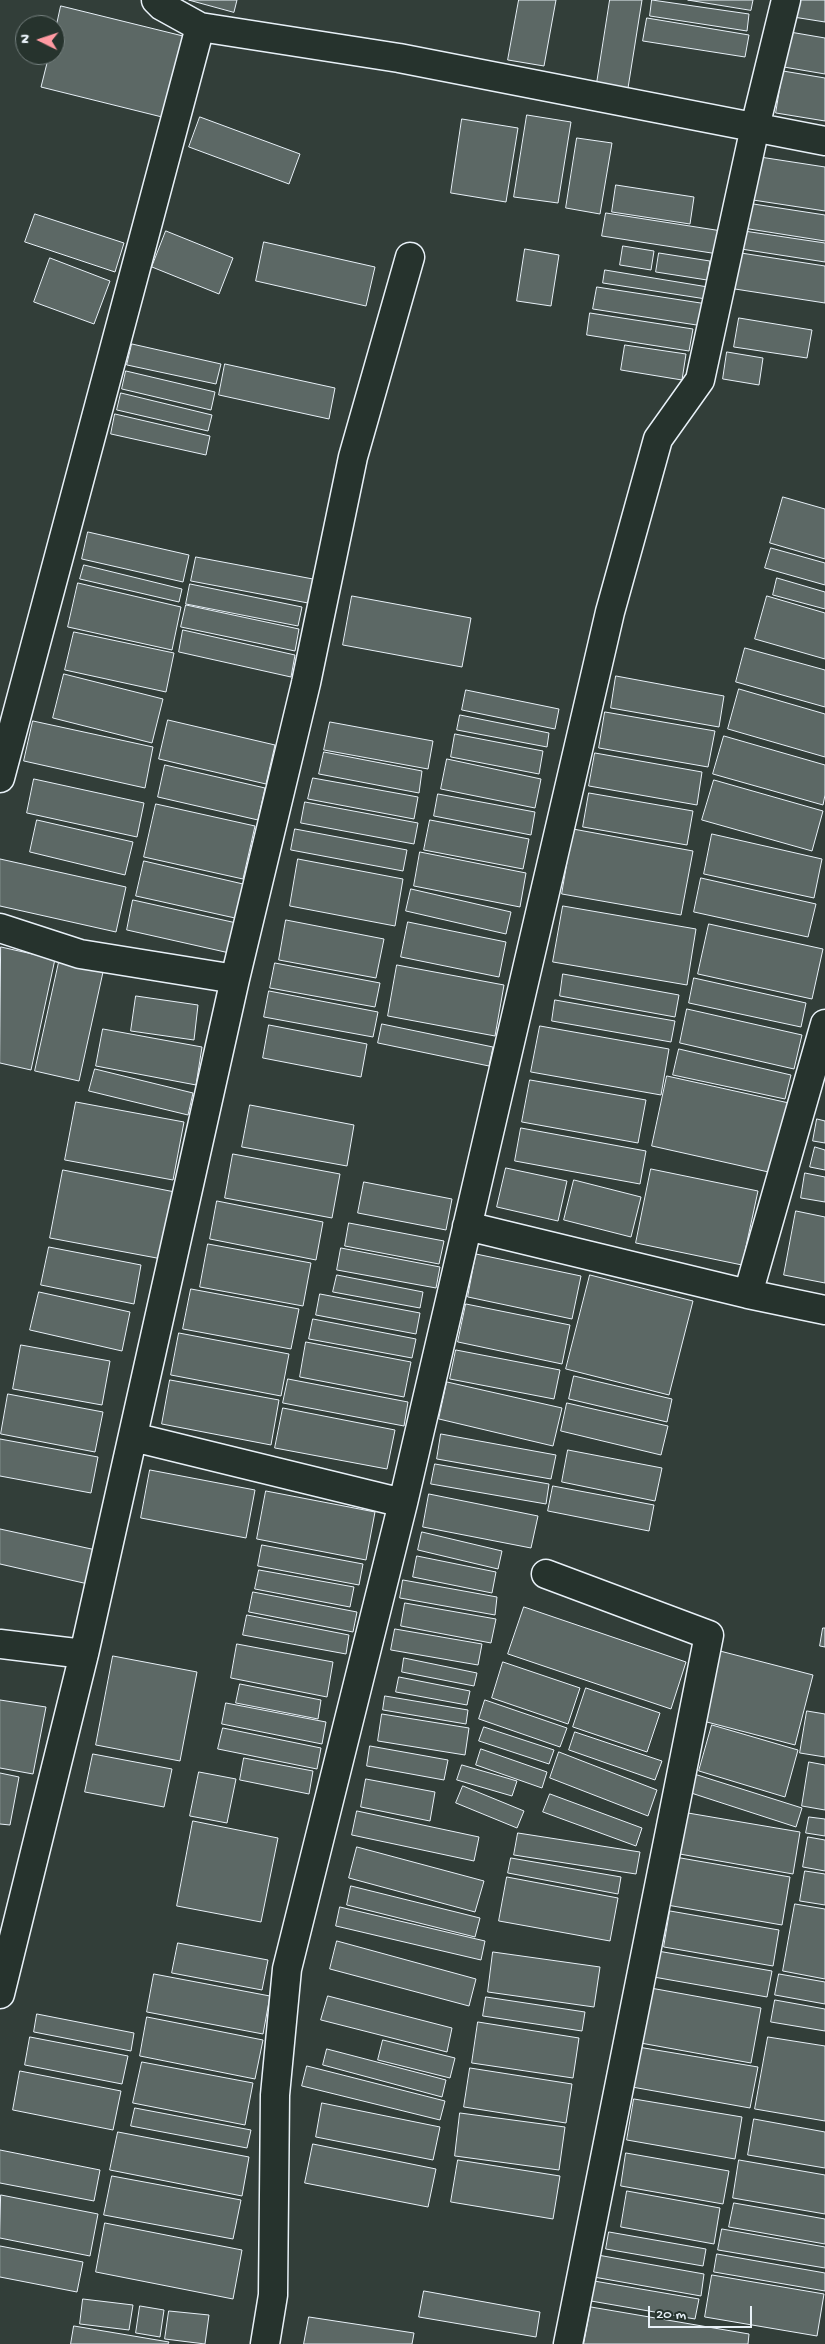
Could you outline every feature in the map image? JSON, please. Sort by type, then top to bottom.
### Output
[{"type":"street","points":[[156,0],[162,6],[200,27],[399,58],[825,141]]},
{"type":"street","points":[[265,2344],[273,2295],[276,2095],[287,1969],[403,1503],[610,612],[658,439],[700,380],[755,127],[786,0]]},
{"type":"street","points":[[0,778],[200,27]]},
{"type":"street","points":[[0,1994],[84,1654],[235,979],[306,683],[353,457],[410,257]]},
{"type":"street","points":[[0,928],[80,954],[235,979]]},
{"type":"street","points":[[748,1294],[825,1024]]},
{"type":"street","points":[[467,1226],[748,1294],[825,1310]]},
{"type":"street","points":[[132,1437],[403,1503]]},
{"type":"street","points":[[546,1574],[709,1635],[568,2344]]},
{"type":"street","points":[[0,1644],[84,1654]]},
{"type":"building","points":[[189,0],[237,0],[234,12]]},
{"type":"building","points":[[519,0],[556,0],[544,66],[508,60]]},
{"type":"building","points":[[610,0],[642,0],[628,88],[597,83]]},
{"type":"building","points":[[652,0],[749,14],[747,31],[650,16]]},
{"type":"building","points":[[688,0],[753,0],[751,10]]},
{"type":"building","points":[[790,0],[825,0],[825,22],[787,16]]},
{"type":"building","points":[[61,6],[183,36],[162,117],[41,87],[46,65],[65,65],[65,15],[59,15]]},
{"type":"building","points":[[647,18],[749,35],[745,57],[643,41]]},
{"type":"building","points":[[784,31],[825,38],[825,74],[778,66]]},
{"type":"building","points":[[783,71],[825,78],[825,121],[776,113]]},
{"type":"building","points":[[527,115],[571,122],[558,203],[514,197]]},
{"type":"building","points":[[200,117],[300,154],[289,184],[189,147]]},
{"type":"building","points":[[462,119],[518,128],[506,202],[451,193]]},
{"type":"building","points":[[577,138],[612,143],[600,214],[566,208]]},
{"type":"building","points":[[760,157],[825,167],[825,211],[753,200]]},
{"type":"building","points":[[616,185],[694,197],[690,224],[612,212]]},
{"type":"building","points":[[747,203],[825,215],[825,241],[743,228]]},
{"type":"building","points":[[606,213],[722,231],[718,254],[602,236]]},
{"type":"building","points":[[35,214],[124,243],[115,272],[25,242]]},
{"type":"building","points":[[166,231],[233,258],[219,294],[152,267]]},
{"type":"building","points":[[744,231],[825,243],[825,262],[741,249]]},
{"type":"building","points":[[264,242],[375,267],[366,306],[256,281]]},
{"type":"building","points":[[623,246],[654,251],[651,270],[620,265]]},
{"type":"building","points":[[525,249],[559,255],[551,306],[517,301]]},
{"type":"building","points":[[659,253],[710,261],[707,280],[656,272]]},
{"type":"building","points":[[741,253],[825,266],[825,303],[735,289]]},
{"type":"building","points":[[50,258],[110,281],[94,324],[34,302]]},
{"type":"building","points":[[605,270],[708,287],[706,299],[603,283]]},
{"type":"building","points":[[597,287],[707,304],[703,326],[593,309]]},
{"type":"building","points":[[590,313],[693,329],[689,351],[587,335]]},
{"type":"building","points":[[739,318],[812,330],[807,358],[734,347]]},
{"type":"building","points":[[132,344],[221,364],[216,384],[127,365]]},
{"type":"building","points":[[625,345],[686,354],[682,380],[621,370]]},
{"type":"building","points":[[727,352],[763,358],[759,385],[723,379]]},
{"type":"building","points":[[225,364],[335,388],[329,419],[219,395]]},
{"type":"building","points":[[126,371],[215,392],[211,410],[122,389]]},
{"type":"building","points":[[121,393],[212,415],[208,431],[117,410]]},
{"type":"building","points":[[115,414],[210,436],[206,455],[111,434]]},
{"type":"building","points":[[783,497],[825,509],[825,559],[770,543]]},
{"type":"building","points":[[88,532],[189,555],[183,582],[82,559]]},
{"type":"building","points":[[771,548],[825,563],[825,585],[765,568]]},
{"type":"building","points":[[196,557],[313,579],[308,603],[191,581]]},
{"type":"building","points":[[84,565],[182,589],[179,602],[80,579]]},
{"type":"building","points":[[777,578],[825,592],[825,609],[773,595]]},
{"type":"building","points":[[78,583],[181,607],[172,650],[68,627]]},
{"type":"building","points":[[190,584],[302,607],[298,626],[186,604]]},
{"type":"building","points":[[352,596],[471,618],[462,667],[343,645]]},
{"type":"building","points":[[767,596],[825,613],[825,659],[755,639]]},
{"type":"building","points":[[186,605],[299,629],[295,651],[181,627]]},
{"type":"building","points":[[183,630],[295,655],[291,677],[179,652]]},
{"type":"building","points":[[74,632],[174,653],[166,692],[65,670]]},
{"type":"building","points":[[745,648],[825,670],[825,707],[736,682]]},
{"type":"building","points":[[64,674],[163,699],[152,743],[53,718]]},
{"type":"building","points":[[616,676],[724,696],[719,727],[611,708]]},
{"type":"building","points":[[739,689],[825,714],[825,757],[728,729]]},
{"type":"building","points":[[466,690],[559,709],[555,729],[462,710]]},
{"type":"building","points":[[605,712],[715,731],[708,767],[599,748]]},
{"type":"building","points":[[460,715],[549,733],[547,747],[457,730]]},
{"type":"building","points":[[168,720],[275,745],[266,784],[159,759]]},
{"type":"building","points":[[33,721],[153,747],[145,788],[24,761]]},
{"type":"building","points":[[330,722],[433,741],[428,769],[324,750]]},
{"type":"building","points":[[455,734],[543,751],[539,774],[451,757]]},
{"type":"building","points":[[724,736],[825,765],[823,805],[713,774]]},
{"type":"building","points":[[324,752],[422,771],[419,793],[319,774]]},
{"type":"building","points":[[595,753],[702,772],[697,805],[589,786]]},
{"type":"building","points":[[447,759],[541,779],[535,808],[441,789]]},
{"type":"building","points":[[165,765],[265,788],[258,820],[158,797]]},
{"type":"building","points":[[313,778],[418,797],[414,819],[308,799]]},
{"type":"building","points":[[34,779],[144,803],[137,837],[27,813]]},
{"type":"building","points":[[714,780],[823,811],[812,851],[702,820]]},
{"type":"building","points":[[589,793],[693,811],[687,845],[583,827]]},
{"type":"building","points":[[438,794],[535,812],[531,835],[434,816]]},
{"type":"building","points":[[305,802],[418,823],[414,844],[301,823]]},
{"type":"building","points":[[156,804],[255,826],[243,879],[144,857]]},
{"type":"building","points":[[37,820],[133,842],[125,875],[30,852]]},
{"type":"building","points":[[430,820],[529,839],[523,869],[424,850]]},
{"type":"building","points":[[295,829],[407,850],[403,871],[291,850]]},
{"type":"building","points":[[573,829],[693,851],[681,915],[562,894]]},
{"type":"building","points":[[712,834],[822,859],[814,898],[704,874]]},
{"type":"building","points":[[420,852],[526,873],[520,907],[414,886]]},
{"type":"building","points":[[0,859],[126,887],[116,932],[0,906]]},
{"type":"building","points":[[298,859],[403,879],[395,926],[290,906]]},
{"type":"building","points":[[144,861],[243,884],[235,918],[136,896]]},
{"type":"building","points":[[701,878],[816,904],[808,937],[694,912]]},
{"type":"building","points":[[411,889],[511,912],[506,934],[406,911]]},
{"type":"building","points":[[133,900],[241,924],[234,954],[127,930]]},
{"type":"building","points":[[563,906],[696,929],[687,985],[553,962]]},
{"type":"building","points":[[286,920],[384,939],[376,978],[279,960]]},
{"type":"building","points":[[408,922],[506,942],[499,977],[401,957]]},
{"type":"building","points":[[709,924],[823,949],[812,999],[698,974]]},
{"type":"building","points":[[1,947],[55,959],[31,1070],[0,1063]]},
{"type":"building","points":[[59,962],[103,972],[79,1081],[35,1071]]},
{"type":"building","points":[[275,963],[380,983],[375,1007],[270,988]]},
{"type":"building","points":[[397,965],[504,985],[495,1036],[388,1016]]},
{"type":"building","points":[[563,974],[679,995],[675,1017],[560,996]]},
{"type":"building","points":[[694,978],[806,1003],[801,1027],[689,1003]]},
{"type":"building","points":[[269,991],[378,1012],[373,1037],[264,1017]]},
{"type":"building","points":[[136,996],[198,1005],[194,1040],[131,1031]]},
{"type":"building","points":[[555,1000],[675,1021],[671,1042],[552,1021]]},
{"type":"building","points":[[687,1009],[802,1035],[794,1069],[680,1043]]},
{"type":"building","points":[[382,1024],[493,1047],[489,1066],[378,1043]]},
{"type":"building","points":[[269,1025],[367,1044],[361,1077],[263,1058]]},
{"type":"building","points":[[540,1026],[669,1049],[661,1095],[531,1072]]},
{"type":"building","points":[[103,1029],[202,1047],[196,1085],[96,1066]]},
{"type":"building","points":[[679,1049],[791,1075],[785,1099],[673,1075]]},
{"type":"building","points":[[95,1069],[193,1093],[188,1115],[89,1091]]},
{"type":"building","points":[[667,1076],[789,1103],[773,1173],[652,1146]]},
{"type":"building","points":[[530,1080],[646,1100],[638,1143],[522,1122]]},
{"type":"building","points":[[76,1102],[184,1122],[173,1180],[65,1160]]},
{"type":"building","points":[[250,1105],[354,1125],[347,1166],[242,1147]]},
{"type":"building","points":[[817,1119],[825,1121],[825,1143],[813,1141]]},
{"type":"building","points":[[521,1128],[646,1151],[640,1184],[515,1161]]},
{"type":"building","points":[[815,1147],[825,1150],[825,1170],[810,1167]]},
{"type":"building","points":[[233,1154],[340,1174],[332,1218],[225,1198]]},
{"type":"building","points":[[506,1168],[567,1181],[558,1221],[497,1207]]},
{"type":"building","points":[[651,1169],[758,1191],[742,1265],[636,1243]]},
{"type":"building","points":[[63,1170],[175,1192],[162,1259],[50,1238]]},
{"type":"building","points":[[805,1173],[825,1177],[825,1202],[801,1198]]},
{"type":"building","points":[[574,1180],[641,1197],[631,1237],[564,1220]]},
{"type":"building","points":[[364,1182],[452,1199],[446,1230],[358,1213]]},
{"type":"building","points":[[217,1201],[323,1222],[316,1260],[210,1239]]},
{"type":"building","points":[[796,1211],[825,1217],[825,1283],[784,1275]]},
{"type":"building","points":[[349,1223],[444,1241],[439,1264],[345,1246]]},
{"type":"building","points":[[208,1244],[311,1263],[303,1306],[200,1287]]},
{"type":"building","points":[[49,1247],[141,1265],[134,1304],[41,1285]]},
{"type":"building","points":[[341,1248],[440,1267],[436,1288],[337,1270]]},
{"type":"building","points":[[476,1254],[581,1276],[572,1319],[468,1297]]},
{"type":"building","points":[[337,1275],[423,1292],[420,1308],[333,1292]]},
{"type":"building","points":[[590,1275],[693,1301],[669,1395],[566,1369]]},
{"type":"building","points":[[191,1289],[299,1309],[291,1349],[183,1329]]},
{"type":"building","points":[[39,1292],[130,1312],[122,1351],[30,1330]]},
{"type":"building","points":[[320,1294],[420,1313],[416,1334],[316,1315]]},
{"type":"building","points":[[466,1304],[570,1325],[562,1364],[458,1342]]},
{"type":"building","points":[[313,1319],[416,1339],[412,1358],[309,1339]]},
{"type":"building","points":[[179,1333],[289,1354],[281,1396],[171,1375]]},
{"type":"building","points":[[306,1342],[411,1362],[404,1397],[300,1377]]},
{"type":"building","points":[[21,1345],[110,1361],[102,1405],[13,1389]]},
{"type":"building","points":[[456,1350],[560,1370],[554,1399],[450,1379]]},
{"type":"building","points":[[574,1376],[672,1399],[667,1422],[569,1399]]},
{"type":"building","points":[[288,1379],[408,1402],[404,1426],[283,1403]]},
{"type":"building","points":[[170,1380],[279,1400],[271,1445],[162,1424]]},
{"type":"building","points":[[447,1382],[562,1408],[553,1446],[439,1419]]},
{"type":"building","points":[[8,1394],[103,1412],[95,1452],[1,1434]]},
{"type":"building","points":[[567,1403],[668,1426],[661,1455],[561,1431]]},
{"type":"building","points":[[283,1408],[395,1430],[387,1469],[275,1448]]},
{"type":"building","points":[[441,1434],[556,1455],[551,1479],[437,1459]]},
{"type":"building","points":[[0,1439],[98,1457],[91,1493],[0,1476]]},
{"type":"building","points":[[568,1450],[662,1468],[655,1501],[562,1482]]},
{"type":"building","points":[[435,1464],[549,1484],[546,1504],[431,1484]]},
{"type":"building","points":[[150,1470],[255,1490],[246,1538],[141,1518]]},
{"type":"building","points":[[553,1486],[654,1505],[649,1531],[548,1511]]},
{"type":"building","points":[[266,1491],[375,1512],[366,1560],[257,1539]]},
{"type":"building","points":[[429,1494],[538,1516],[531,1548],[423,1527]]},
{"type":"building","points":[[0,1529],[96,1550],[88,1584],[0,1564]]},
{"type":"building","points":[[422,1532],[502,1551],[498,1569],[418,1550]]},
{"type":"building","points":[[262,1545],[363,1564],[359,1585],[258,1566]]},
{"type":"building","points":[[417,1556],[496,1572],[492,1593],[413,1577]]},
{"type":"building","points":[[259,1570],[354,1587],[350,1607],[255,1589]]},
{"type":"building","points":[[403,1580],[497,1597],[495,1615],[400,1598]]},
{"type":"building","points":[[253,1592],[357,1612],[353,1632],[249,1612]]},
{"type":"building","points":[[405,1603],[496,1619],[491,1643],[401,1626]]},
{"type":"building","points":[[524,1607],[686,1662],[671,1709],[508,1654]]},
{"type":"building","points":[[247,1615],[349,1635],[346,1654],[243,1635]]},
{"type":"building","points":[[823,1628],[825,1628],[825,1647],[820,1646]]},
{"type":"building","points":[[395,1629],[482,1644],[478,1665],[391,1650]]},
{"type":"building","points":[[237,1644],[333,1662],[327,1697],[231,1678]]},
{"type":"building","points":[[720,1651],[813,1675],[795,1745],[703,1721]]},
{"type":"building","points":[[113,1656],[197,1672],[180,1761],[96,1745]]},
{"type":"building","points":[[404,1658],[477,1673],[474,1686],[402,1672]]},
{"type":"building","points":[[503,1662],[580,1688],[568,1724],[492,1698]]},
{"type":"building","points":[[399,1677],[470,1691],[467,1705],[396,1692]]},
{"type":"building","points":[[240,1684],[321,1700],[318,1719],[236,1703]]},
{"type":"building","points":[[586,1688],[660,1713],[647,1752],[573,1727]]},
{"type":"building","points":[[385,1696],[468,1710],[466,1724],[383,1710]]},
{"type":"building","points":[[0,1700],[46,1707],[33,1774],[0,1768]]},
{"type":"building","points":[[485,1700],[567,1728],[560,1747],[479,1719]]},
{"type":"building","points":[[226,1703],[326,1722],[322,1744],[222,1724]]},
{"type":"building","points":[[807,1711],[825,1714],[825,1757],[800,1753]]},
{"type":"building","points":[[382,1714],[469,1728],[465,1755],[378,1741]]},
{"type":"building","points":[[712,1725],[798,1750],[785,1797],[699,1771]]},
{"type":"building","points":[[484,1727],[554,1750],[549,1764],[479,1741]]},
{"type":"building","points":[[223,1728],[321,1748],[317,1769],[218,1749]]},
{"type":"building","points":[[575,1732],[662,1761],[655,1780],[569,1750]]},
{"type":"building","points":[[370,1746],[448,1760],[444,1780],[367,1766]]},
{"type":"building","points":[[481,1749],[547,1772],[542,1788],[476,1765]]},
{"type":"building","points":[[559,1752],[657,1790],[648,1816],[550,1778]]},
{"type":"building","points":[[93,1754],[172,1769],[164,1807],[85,1792]]},
{"type":"building","points":[[244,1758],[313,1771],[309,1794],[240,1780]]},
{"type":"building","points":[[809,1762],[825,1765],[825,1810],[802,1806]]},
{"type":"building","points":[[462,1765],[517,1781],[512,1796],[457,1780]]},
{"type":"building","points":[[199,1772],[236,1779],[227,1823],[190,1816]]},
{"type":"building","points":[[0,1773],[19,1777],[10,1825],[0,1824]]},
{"type":"building","points":[[691,1773],[802,1808],[796,1827],[685,1791]]},
{"type":"building","points":[[366,1779],[435,1792],[430,1821],[361,1807]]},
{"type":"building","points":[[463,1786],[524,1811],[517,1828],[456,1803]]},
{"type":"building","points":[[550,1794],[642,1828],[636,1846],[543,1812]]},
{"type":"building","points":[[357,1811],[479,1837],[474,1861],[352,1835]]},
{"type":"building","points":[[682,1812],[800,1832],[793,1874],[674,1853]]},
{"type":"building","points":[[809,1817],[825,1819],[825,1836],[806,1833]]},
{"type":"building","points":[[193,1821],[278,1838],[261,1922],[177,1906]]},
{"type":"building","points":[[518,1833],[640,1852],[636,1874],[514,1855]]},
{"type":"building","points":[[808,1837],[825,1840],[825,1871],[803,1867]]},
{"type":"building","points":[[357,1847],[484,1881],[475,1912],[349,1878]]},
{"type":"building","points":[[675,1857],[790,1877],[782,1925],[667,1905]]},
{"type":"building","points":[[511,1858],[621,1877],[618,1894],[508,1873]]},
{"type":"building","points":[[805,1871],[825,1874],[825,1905],[800,1901]]},
{"type":"building","points":[[507,1877],[618,1898],[610,1941],[499,1921]]},
{"type":"building","points":[[351,1886],[480,1918],[475,1937],[347,1905]]},
{"type":"building","points":[[795,1904],[825,1909],[825,1979],[783,1971]]},
{"type":"building","points":[[340,1907],[485,1941],[481,1960],[336,1926]]},
{"type":"building","points":[[670,1911],[779,1930],[773,1966],[664,1947]]},
{"type":"building","points":[[337,1941],[476,1979],[469,2006],[330,1969]]},
{"type":"building","points":[[178,1943],[268,1960],[262,1990],[172,1973]]},
{"type":"building","points":[[652,1950],[772,1971],[767,1997],[648,1976]]},
{"type":"building","points":[[493,1952],[600,1967],[594,2007],[488,1992]]},
{"type":"building","points":[[154,1974],[270,1996],[263,2034],[147,2012]]},
{"type":"building","points":[[779,1974],[825,1982],[825,2004],[775,1995]]},
{"type":"building","points":[[645,1987],[761,2008],[751,2063],[635,2042]]},
{"type":"building","points":[[328,1996],[452,2028],[447,2052],[321,2020]]},
{"type":"building","points":[[486,1997],[585,2012],[582,2031],[483,2016]]},
{"type":"building","points":[[775,2000],[825,2009],[825,2031],[771,2022]]},
{"type":"building","points":[[37,2014],[134,2033],[131,2051],[34,2032]]},
{"type":"building","points":[[147,2017],[263,2040],[255,2079],[140,2056]]},
{"type":"building","points":[[478,2022],[579,2038],[573,2078],[472,2063]]},
{"type":"building","points":[[30,2037],[128,2056],[122,2084],[25,2065]]},
{"type":"building","points":[[768,2037],[825,2046],[825,2121],[755,2109]]},
{"type":"building","points":[[383,2040],[455,2058],[450,2078],[378,2060]]},
{"type":"building","points":[[638,2047],[758,2067],[750,2108],[632,2087]]},
{"type":"building","points":[[327,2049],[446,2080],[442,2097],[323,2065]]},
{"type":"building","points":[[142,2062],[253,2083],[245,2125],[133,2103]]},
{"type":"building","points":[[307,2066],[445,2101],[440,2120],[302,2086]]},
{"type":"building","points":[[470,2068],[572,2084],[566,2123],[464,2107]]},
{"type":"building","points":[[20,2071],[121,2091],[113,2130],[13,2110]]},
{"type":"building","points":[[634,2099],[742,2117],[735,2159],[627,2140]]},
{"type":"building","points":[[322,2103],[440,2127],[433,2160],[316,2137]]},
{"type":"building","points":[[135,2108],[251,2130],[247,2148],[131,2126]]},
{"type":"building","points":[[460,2113],[565,2127],[559,2170],[455,2156]]},
{"type":"building","points":[[754,2119],[825,2132],[825,2168],[748,2155]]},
{"type":"building","points":[[118,2132],[249,2157],[242,2196],[110,2170]]},
{"type":"building","points":[[313,2144],[436,2169],[428,2207],[305,2183]]},
{"type":"building","points":[[0,2150],[100,2170],[94,2201],[0,2183]]},
{"type":"building","points":[[626,2153],[729,2171],[723,2204],[621,2186]]},
{"type":"building","points":[[458,2160],[560,2176],[553,2219],[451,2202]]},
{"type":"building","points":[[739,2160],[825,2175],[825,2214],[733,2198]]},
{"type":"building","points":[[112,2176],[241,2200],[233,2239],[104,2215]]},
{"type":"building","points":[[627,2191],[720,2208],[714,2244],[621,2227]]},
{"type":"building","points":[[1,2195],[98,2214],[90,2256],[0,2238]]},
{"type":"building","points":[[734,2203],[825,2219],[825,2244],[729,2227]]},
{"type":"building","points":[[105,2223],[242,2250],[233,2299],[96,2272]]},
{"type":"building","points":[[722,2229],[825,2247],[825,2268],[718,2250]]},
{"type":"building","points":[[609,2232],[706,2249],[703,2266],[606,2249]]},
{"type":"building","points":[[0,2246],[83,2262],[77,2292],[0,2277]]},
{"type":"building","points":[[592,2254],[704,2274],[701,2296],[588,2276]]},
{"type":"building","points":[[717,2254],[825,2273],[825,2291],[714,2272]]},
{"type":"building","points":[[712,2275],[824,2294],[817,2336],[705,2317]]},
{"type":"building","points":[[594,2281],[699,2299],[695,2319],[591,2301]]},
{"type":"building","points":[[424,2291],[540,2312],[536,2337],[419,2317]]},
{"type":"building","points":[[83,2299],[133,2305],[129,2330],[80,2324]]},
{"type":"building","points":[[140,2306],[164,2310],[160,2337],[136,2333]]},
{"type":"building","points":[[591,2307],[749,2334],[748,2344],[584,2344]]},
{"type":"building","points":[[169,2311],[209,2315],[205,2344],[165,2339]]},
{"type":"building","points":[[309,2317],[414,2333],[412,2344],[304,2344]]},
{"type":"building","points":[[74,2326],[169,2342],[168,2344],[71,2344]]}]
